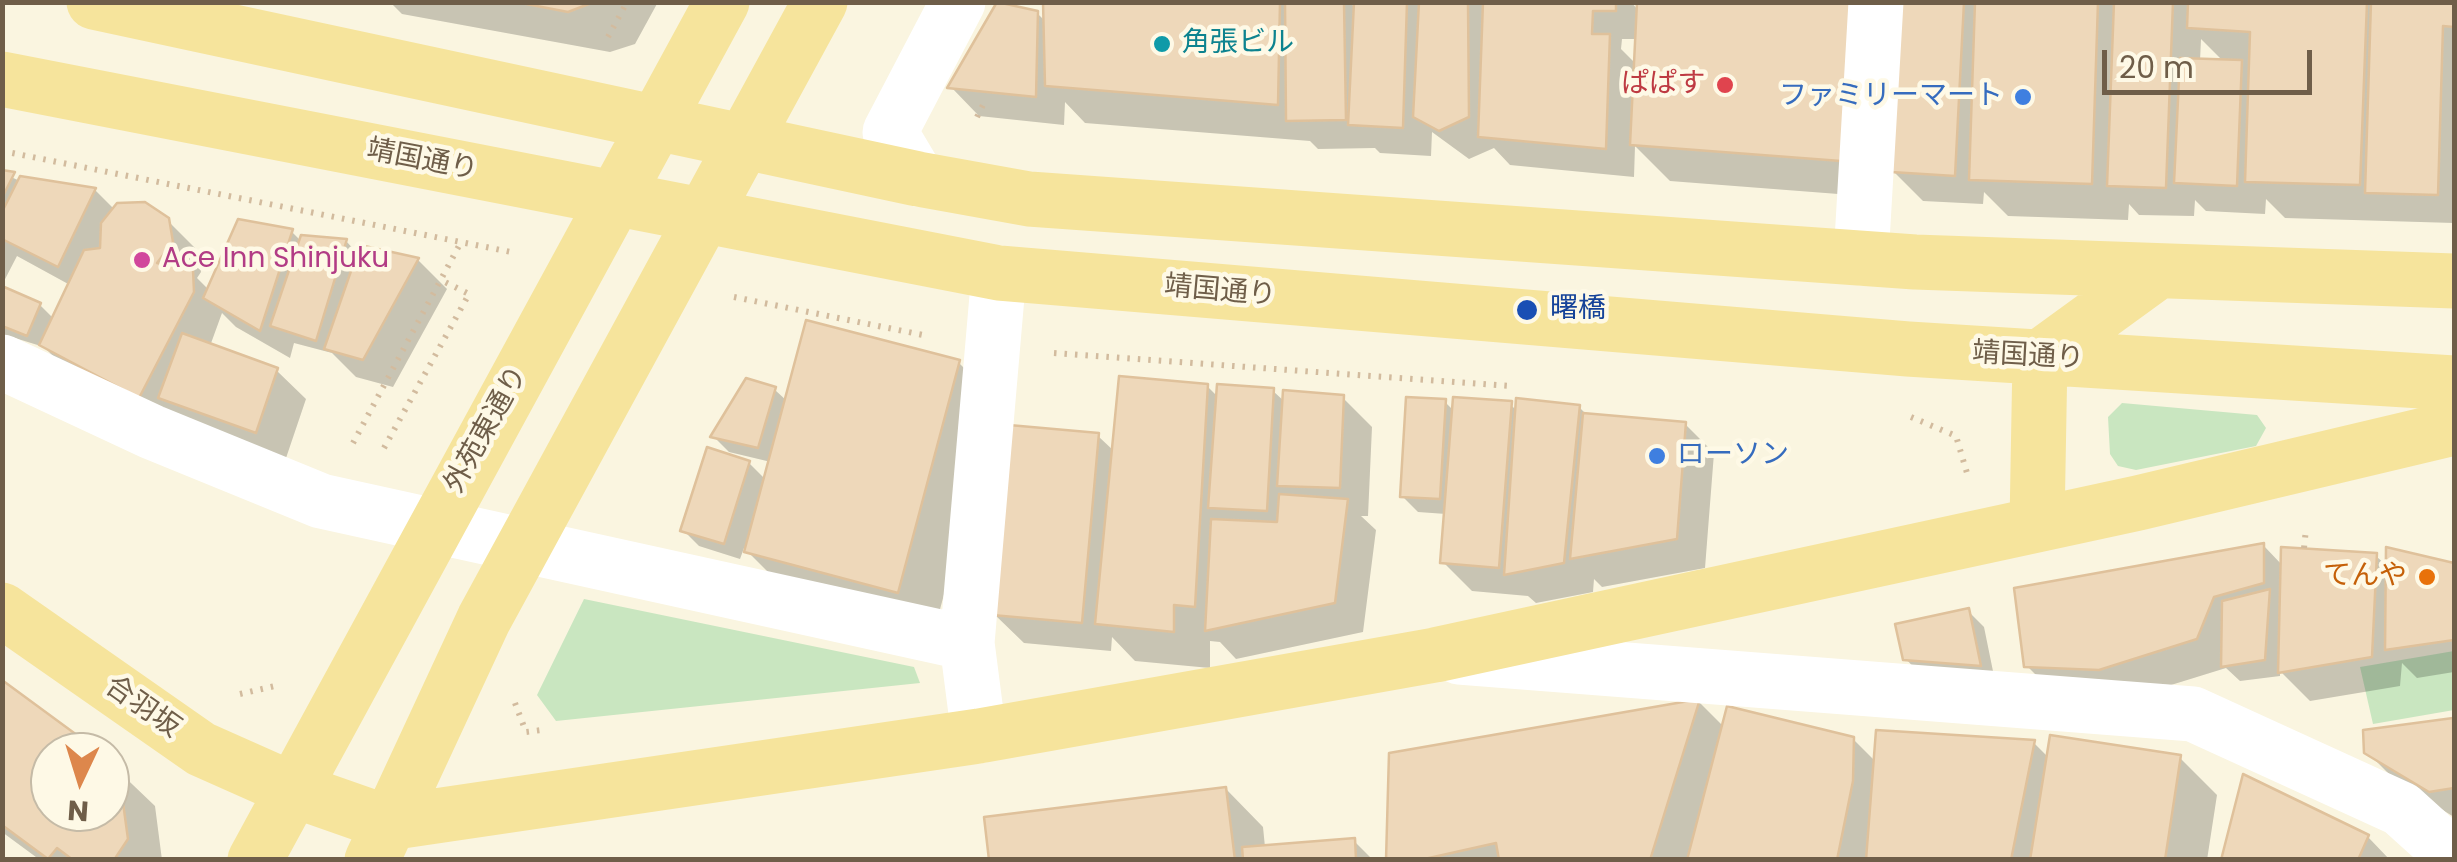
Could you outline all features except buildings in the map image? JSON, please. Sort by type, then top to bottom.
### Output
[{"type":"main road","points":[[94,2],[918,180],[1028,199],[1861,258],[2454,281]]},
{"type":"main road","name":"外苑東通り","points":[[255,860],[400,587],[722,2]]},
{"type":"main road","points":[[380,841],[484,619],[820,2]]},
{"type":"main road","name":"靖国通り","points":[[2,79],[998,273],[2040,358],[2454,383]]},
{"type":"main road","points":[[2037,524],[2040,358],[2157,272]]},
{"type":"main road","points":[[380,841],[1436,655],[2454,428]]},
{"type":"main road","name":"合羽坂","points":[[2,610],[200,749],[292,790],[380,841]]},
{"type":"street","points":[[918,180],[890,132],[958,2]]},
{"type":"street","points":[[1861,258],[1876,2]]},
{"type":"street","points":[[979,736],[967,643],[998,273]]},
{"type":"street","points":[[2,362],[152,432],[321,501],[967,643]]},
{"type":"street","points":[[1436,655],[2193,714],[2401,809],[2454,857]]},
{"type":"path","points":[[608,37],[627,2]]},
{"type":"path","points":[[321,501],[460,242]]},
{"type":"path","points":[[379,457],[470,294],[441,280]]},
{"type":"path","points":[[225,684],[241,694],[272,690],[283,680]]},
{"type":"green space","points":[[2122,403],[2257,415],[2266,428],[2256,446],[2136,470],[2118,466],[2110,454],[2108,417]]},
{"type":"green space","points":[[584,599],[914,667],[920,683],[556,721],[537,695]]},
{"type":"green space","points":[[2454,651],[2454,710],[2373,724],[2360,667]]},
{"type":"place","name":"角張ビル","points":[[1162,44]]},
{"type":"place","name":"ぱぱす","points":[[1725,85]]},
{"type":"place","name":"ファミリーマート","points":[[2023,97]]},
{"type":"place","name":"Ace Inn Shinjuku","points":[[142,260]]},
{"type":"place","name":"曙橋","points":[[1527,310]]},
{"type":"place","name":"ローソン","points":[[1657,456]]},
{"type":"place","name":"てんや","points":[[2427,577]]}]
